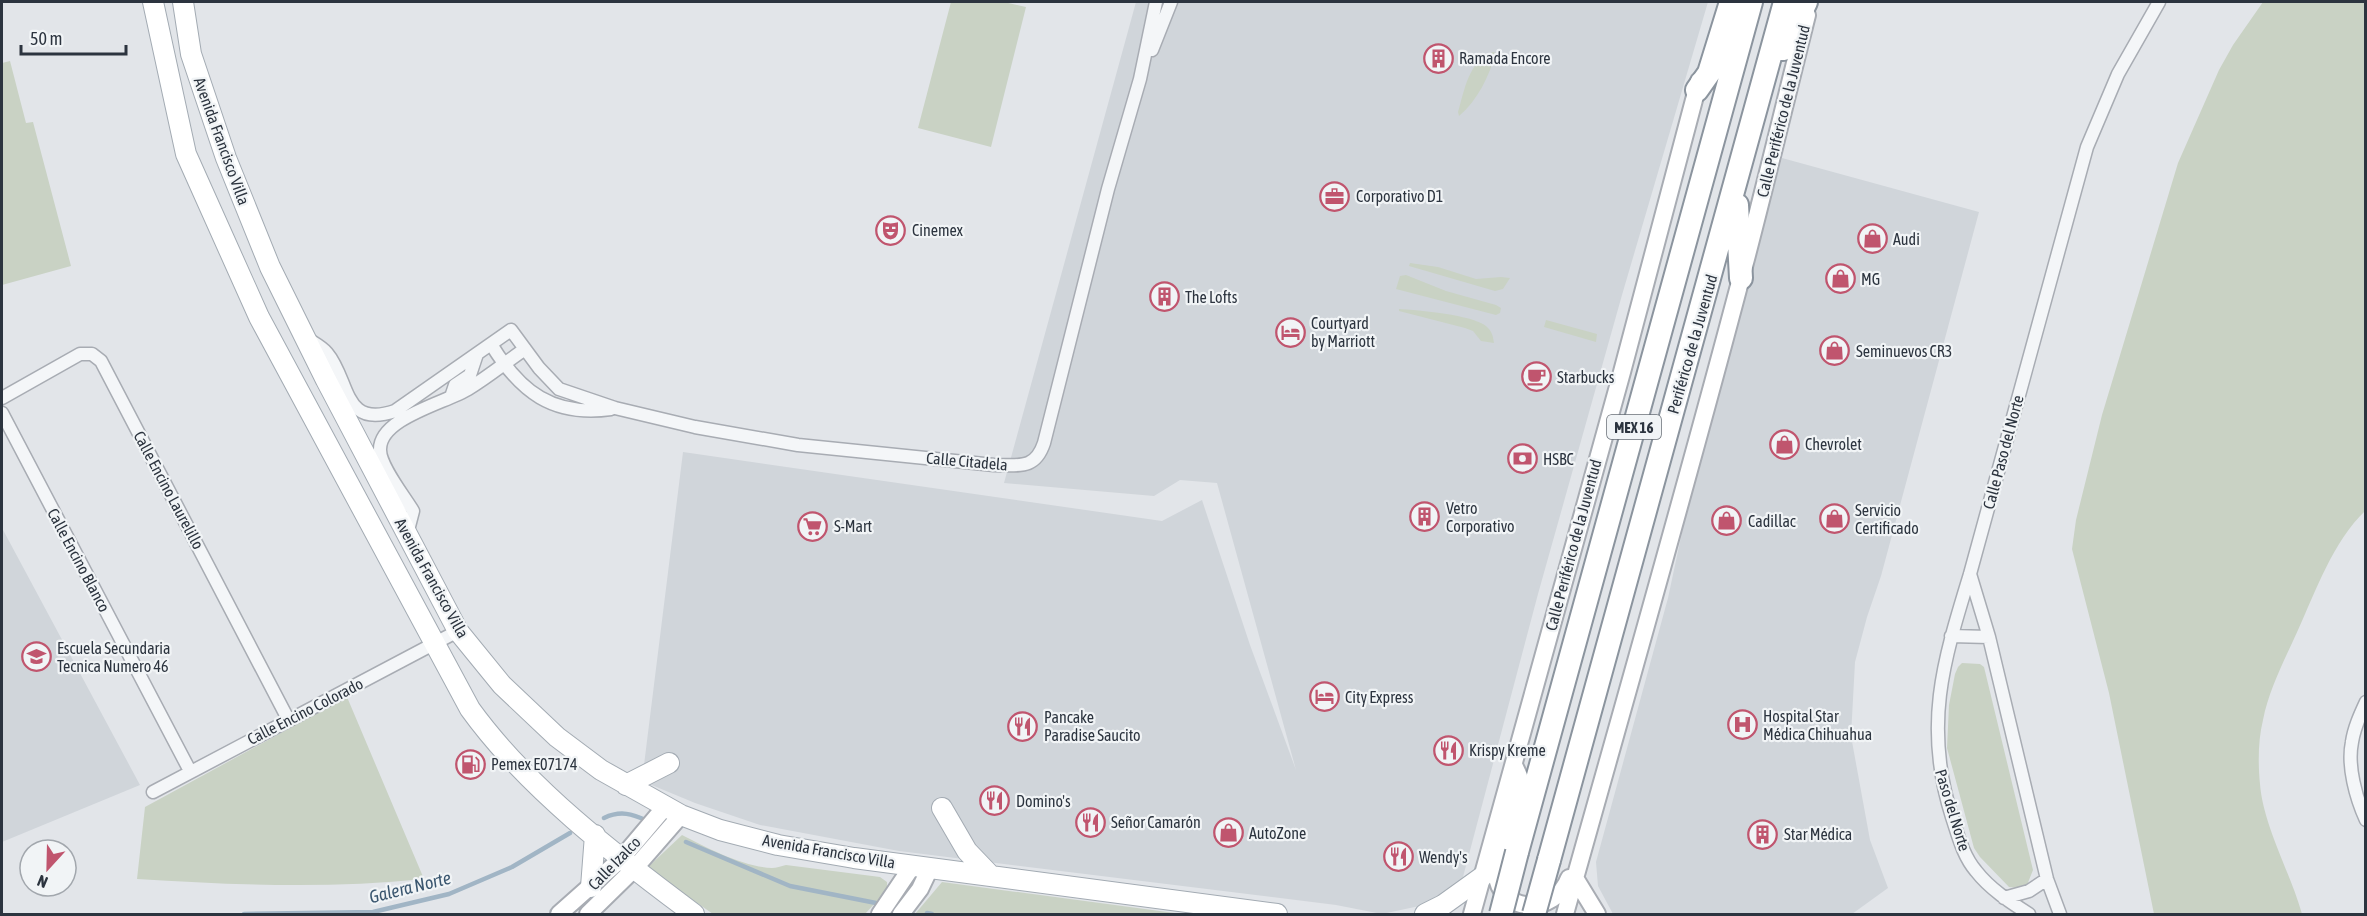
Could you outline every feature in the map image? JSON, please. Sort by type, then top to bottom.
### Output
[{"type":"highway","points":[[1697,90],[1709,73],[1731,2]]},
{"type":"highway","points":[[1686,237],[1684,217],[1687,199],[1743,2]]},
{"type":"highway","name":"Periférico de la Juventud","points":[[1501,915],[1751,2]]},
{"type":"highway","name":"Periférico de la Juventud","points":[[1534,915],[1785,2]]},
{"type":"highway","points":[[1757,102],[1808,2]]},
{"type":"highway","points":[[1736,186],[1741,278]]},
{"type":"main road","name":"Avenida Francisco Villa","points":[[153,2],[186,154],[259,317],[470,709],[492,739],[544,791],[627,864],[694,915]]},
{"type":"main road","name":"Avenida Francisco Villa","points":[[183,2],[191,54],[226,158],[270,267],[304,336],[458,631],[502,685],[557,737],[602,770],[673,811],[720,830],[778,845],[1276,915]]},
{"type":"main road","name":"Calle Periférico de la Juventud","points":[[1472,915],[1622,372],[1720,2]]},
{"type":"main road","name":"Calle Periférico de la Juventud","points":[[1565,915],[1741,278],[1808,2]]},
{"type":"main road","points":[[626,785],[669,763]]},
{"type":"main road","points":[[1514,764],[1519,776],[1520,789],[1496,872],[1497,883],[1502,894],[1512,901],[1525,905],[1536,905],[1560,894],[1569,878],[1589,810],[1598,800]]},
{"type":"main road","points":[[942,808],[967,851],[991,876]]},
{"type":"main road","name":"Calle Izalco","points":[[588,915],[627,864],[673,811]]},
{"type":"main road","points":[[591,887],[595,835]]},
{"type":"main road","name":"Calle Izalco","points":[[559,915],[591,887],[627,864]]},
{"type":"main road","points":[[880,915],[922,867]]},
{"type":"main road","points":[[901,915],[920,889],[922,867]]},
{"type":"main road","points":[[1425,915],[1482,877]]},
{"type":"main road","points":[[1575,878],[1597,915]]},
{"type":"street","name":"Calle Citadela","points":[[615,408],[695,427],[798,445],[994,465],[1026,464],[1035,460],[1040,455],[1044,442],[1108,189],[1140,78],[1156,2]]},
{"type":"street","name":"Calle Citadela","points":[[1140,78],[1170,2]]},
{"type":"street","name":"Calle Paso del Norte","points":[[1970,574],[2087,147],[2118,74],[2159,2]]},
{"type":"street","points":[[304,336],[327,352],[338,371],[349,401],[365,413],[378,417],[395,411],[512,330],[539,368],[559,389],[615,408]]},
{"type":"street","points":[[491,344],[503,364],[540,399],[566,408],[588,412],[615,408]]},
{"type":"street","points":[[407,534],[413,511],[386,467],[380,451],[381,439],[388,429],[408,417],[467,390],[525,349]]},
{"type":"street","name":"Calle Encino Laurelillo","points":[[2,398],[80,354],[92,354],[101,361],[288,719]]},
{"type":"street","points":[[451,397],[454,385],[470,375],[477,354]]},
{"type":"street","name":"Calle Encino Blanco","points":[[2,413],[190,771]]},
{"type":"street","points":[[1970,574],[1989,637],[2047,879],[2060,915]]},
{"type":"street","name":"Paso del Norte","points":[[1970,574],[1951,636],[1938,702],[1939,761],[1948,804],[1967,858],[1985,882],[2029,915]]},
{"type":"street","name":"Calle Encino Colorado","points":[[153,792],[458,631]]},
{"type":"street","points":[[1951,636],[1989,637]]},
{"type":"street","points":[[2366,702],[2351,744],[2352,772],[2360,806],[2366,820]]},
{"type":"street","points":[[2004,898],[2029,891],[2047,879]]},
{"type":"shaded area","points":[[1136,2],[1708,2],[1538,594],[1463,877],[1424,905],[1382,914],[1336,905],[899,851],[760,825],[695,803],[642,781],[683,452],[1162,521],[1202,500],[1250,645],[1296,770],[1217,483],[1180,480],[1154,496],[1004,483]]},
{"type":"shaded area","points":[[1782,158],[1979,212],[1881,576],[1855,662],[1851,736],[1870,840],[1888,888],[1852,914],[1613,914],[1598,886],[1596,862],[1668,598],[1684,523],[1726,361]]},
{"type":"shaded area","name":"Escuela Secundaria Tecnica Numero 46","points":[[2,528],[140,785],[2,842]]},
{"type":"green space","points":[[951,2],[1004,2],[1026,7],[991,147],[918,128]]},
{"type":"green space","points":[[2263,2],[2365,2],[2365,511],[2334,552],[2319,583],[2273,686],[2261,728],[2259,760],[2262,800],[2302,914],[2154,914],[2109,693],[2072,549],[2076,520],[2102,415],[2178,163],[2219,70],[2233,45]]},
{"type":"green space","points":[[1493,52],[1496,53],[1482,87],[1472,103],[1459,116],[1463,94],[1473,69],[1478,62]]},
{"type":"green space","points":[[10,61],[26,123],[33,122],[71,266],[2,285],[2,63]]},
{"type":"green space","points":[[1410,263],[1438,267],[1476,279],[1510,278],[1503,289],[1495,291],[1409,266]]},
{"type":"green space","points":[[1406,275],[1446,291],[1496,305],[1501,308],[1500,313],[1496,315],[1396,289],[1400,276]]},
{"type":"green space","points":[[1399,309],[1445,314],[1479,322],[1490,330],[1494,343],[1481,341],[1473,331],[1465,328],[1399,311]]},
{"type":"green space","points":[[1546,320],[1597,334],[1596,342],[1544,327]]},
{"type":"green space","points":[[1962,663],[1980,664],[1984,667],[2033,870],[2027,885],[2018,888],[2009,887],[1974,848],[1947,748],[1949,705],[1955,674]]},
{"type":"green space","points":[[347,697],[424,879],[352,884],[280,885],[137,879],[145,807]]},
{"type":"green space","points":[[682,835],[726,856],[761,867],[774,868],[786,865],[880,877],[887,882],[887,890],[865,914],[713,914],[647,868]]},
{"type":"green space","points":[[942,882],[1182,914],[915,914]]},
{"type":"waterway","name":"Galera Norte","points":[[604,818],[626,814],[648,821]]},
{"type":"waterway","name":"Galera Norte","points":[[244,914],[373,912],[449,894],[512,867],[570,833]]},
{"type":"waterway","name":"Galera Norte","points":[[686,842],[790,886],[876,903]]},
{"type":"waterway","name":"Galera Norte","points":[[927,913],[932,914]]},
{"type":"place","name":"Ramada Encore","points":[[1438,58]]},
{"type":"place","name":"Corporativo D1","points":[[1335,196]]},
{"type":"place","name":"Cinemex","points":[[891,230]]},
{"type":"place","name":"Audi","points":[[1872,239]]},
{"type":"place","name":"MG","points":[[1840,279]]},
{"type":"place","name":"The Lofts","points":[[1164,297]]},
{"type":"place","name":"Courtyard by Marriott","points":[[1290,332]]},
{"type":"place","name":"Seminuevos CR3","points":[[1835,351]]},
{"type":"place","name":"Starbucks","points":[[1536,377]]},
{"type":"place","name":"Chevrolet","points":[[1784,444]]},
{"type":"place","name":"HSBC","points":[[1522,459]]},
{"type":"place","name":"Vetro Corporativo","points":[[1425,517]]},
{"type":"place","name":"Servicio Certificado","points":[[1834,519]]},
{"type":"place","name":"Cadillac","points":[[1727,521]]},
{"type":"place","name":"S-Mart","points":[[813,526]]},
{"type":"place","name":"Escuela Secundaria Tecnica Numero 46","points":[[36,657]]},
{"type":"place","name":"City Express","points":[[1324,697]]},
{"type":"place","name":"Hospital Star Médica Chihuahua","points":[[1742,725]]},
{"type":"place","name":"Pancake Paradise Saucito","points":[[1023,726]]},
{"type":"place","name":"Krispy Kreme","points":[[1448,750]]},
{"type":"place","name":"Pemex E07174","points":[[470,764]]},
{"type":"place","name":"Domino's","points":[[995,801]]},
{"type":"place","name":"Señor Camarón","points":[[1090,822]]},
{"type":"place","name":"AutoZone","points":[[1228,833]]},
{"type":"place","name":"Star Médica","points":[[1763,834]]},
{"type":"place","name":"Wendy's","points":[[1398,857]]}]
